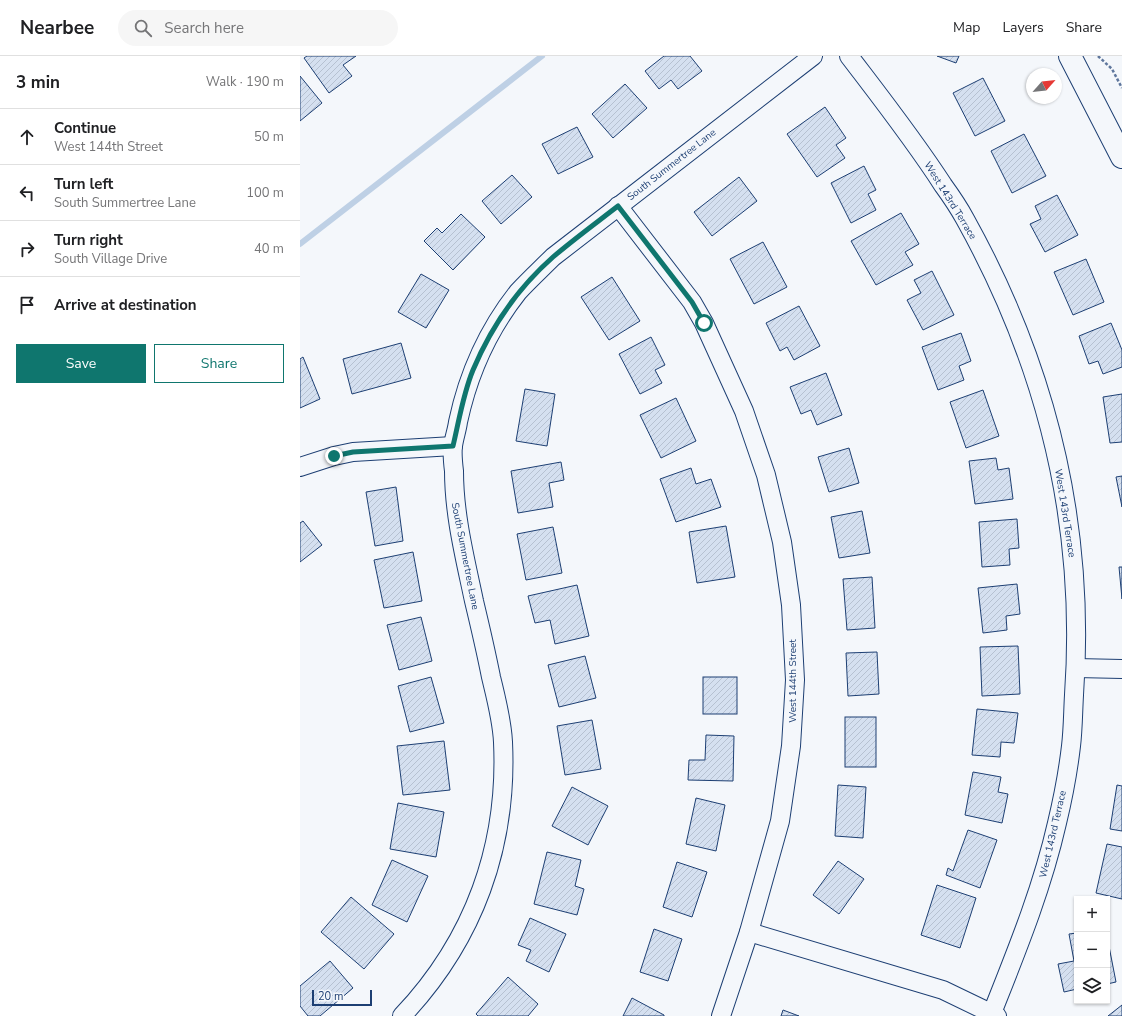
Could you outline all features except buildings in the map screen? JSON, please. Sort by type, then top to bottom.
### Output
[{"type":"street","name":"South Summertree Lane","points":[[402,1016],[422,995],[445,963],[465,929],[485,881],[498,830],[503,792],[503,741],[497,700],[464,554],[456,512],[454,492],[453,446],[461,408],[473,371],[494,326],[519,292],[553,257],[813,56]]},
{"type":"street","name":"West 143rd Terrace","points":[[849,56],[921,151],[964,218],[1000,286],[1025,347],[1047,416],[1061,474],[1069,526],[1075,572],[1077,622],[1076,668],[1071,746],[1057,822],[1031,915],[995,1014]]},
{"type":"street","points":[[1070,56],[1120,148]]},
{"type":"street","name":"West 144th Street","points":[[618,206],[692,302],[704,323],[744,411],[766,475],[782,542],[791,605],[795,680],[791,746],[780,821],[749,932],[721,1016]]},
{"type":"street","points":[[300,467],[334,456],[353,452],[453,446]]},
{"type":"street","points":[[1076,668],[1122,669]]},
{"type":"street","points":[[749,932],[943,990],[995,1014]]},
{"type":"path","points":[[1098,56],[1112,69],[1122,88]]},
{"type":"waterway","points":[[300,244],[542,56]]},
{"type":"route","points":[[334,456],[353,452],[453,446],[461,408],[473,371],[494,326],[519,292],[553,257],[618,206],[692,302],[704,323]]}]
